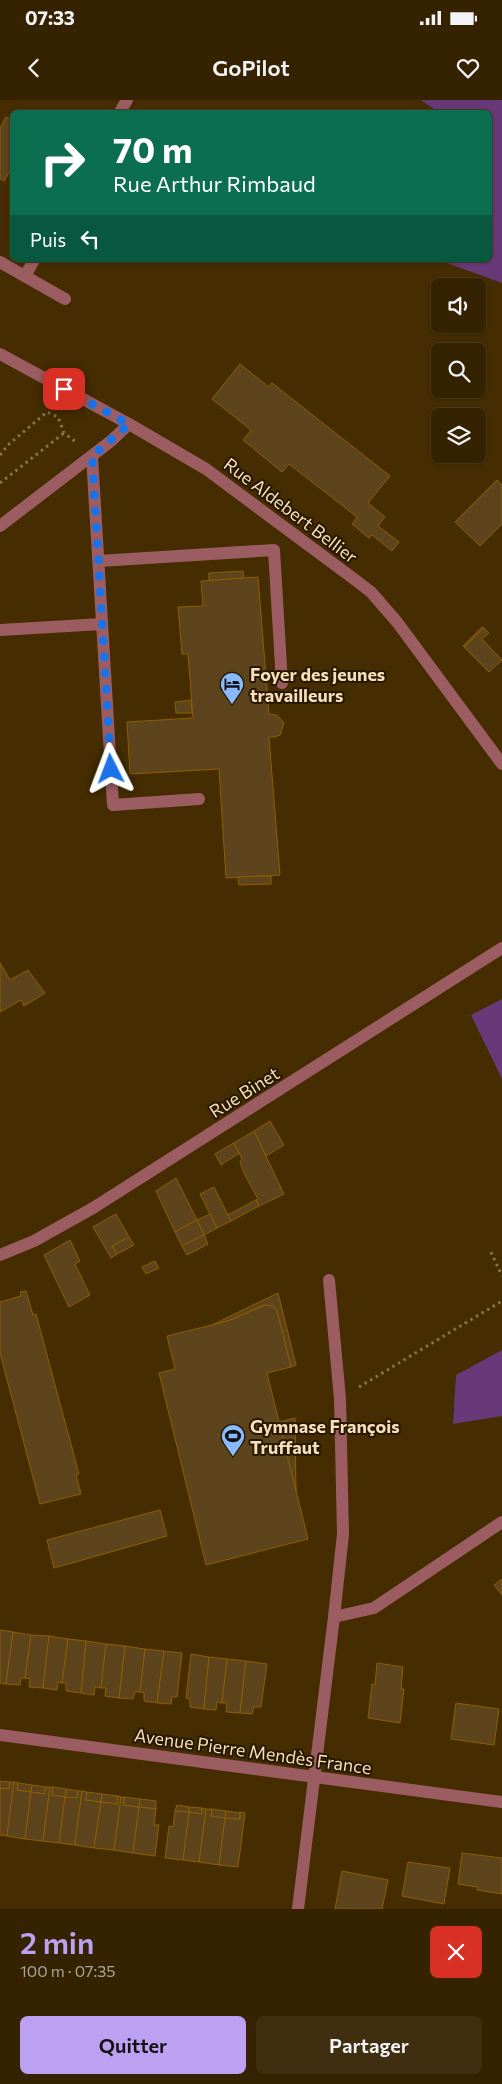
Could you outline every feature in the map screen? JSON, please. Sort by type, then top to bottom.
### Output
[{"type":"street","points":[[0,262],[65,299]]},
{"type":"street","points":[[25,276],[33,262]]},
{"type":"street","name":"Rue Aldebert Bellier","points":[[0,354],[129,424],[230,485],[370,592],[397,622],[502,764]]},
{"type":"street","points":[[0,526],[92,456],[129,424]]},
{"type":"street","points":[[92,456],[113,805],[199,799]]},
{"type":"street","points":[[99,561],[274,550],[282,683]]},
{"type":"street","points":[[0,630],[102,624]]},
{"type":"street","name":"Rue Binet","points":[[0,1255],[34,1241],[93,1208],[502,948]]},
{"type":"street","points":[[298,1909],[343,1534],[340,1399],[329,1280]]},
{"type":"street","points":[[334,1617],[374,1608],[502,1522]]},
{"type":"street","name":"Avenue Pierre Mendès France","points":[[0,1735],[502,1802]]},
{"type":"path","points":[[0,454],[8,445],[48,412],[58,417],[64,433],[92,456]]},
{"type":"path","points":[[0,483],[64,433]]},
{"type":"path","points":[[491,1252],[502,1276]]},
{"type":"path","points":[[340,1399],[502,1301]]},
{"type":"shaded area","points":[[421,100],[502,100],[502,283],[444,262],[492,262],[492,110],[435,110]]},
{"type":"shaded area","points":[[502,999],[502,1079],[471,1015]]},
{"type":"shaded area","points":[[502,1350],[502,1416],[453,1424],[456,1375]]},
{"type":"building","points":[[6,117],[10,119],[10,170],[4,181],[0,179],[0,128]]},
{"type":"building","points":[[240,364],[269,387],[272,383],[390,476],[368,503],[385,517],[378,526],[399,542],[392,551],[372,535],[369,538],[352,524],[357,517],[289,464],[282,472],[243,440],[251,430],[212,399]]},
{"type":"building","points":[[497,480],[502,485],[502,524],[480,546],[455,522]]},
{"type":"building","points":[[243,571],[244,578],[209,581],[209,573]]},
{"type":"building","points":[[258,577],[269,714],[277,715],[284,723],[280,735],[269,737],[280,875],[226,878],[219,769],[130,774],[127,722],[193,718],[188,654],[182,654],[178,607],[203,606],[201,581]]},
{"type":"building","points":[[482,627],[484,628],[464,647],[463,646]]},
{"type":"building","points":[[484,628],[489,633],[482,639],[502,660],[489,672],[464,647]]},
{"type":"building","points":[[191,700],[192,713],[176,713],[175,702]]},
{"type":"building","points":[[271,876],[271,884],[239,885],[238,877]]},
{"type":"building","points":[[0,963],[10,980],[28,970],[45,993],[24,1006],[21,1000],[0,1012]]},
{"type":"building","points":[[270,1121],[284,1145],[266,1156],[254,1131]]},
{"type":"building","points":[[254,1131],[284,1194],[259,1206],[256,1200],[258,1199],[245,1175],[240,1162],[242,1159],[234,1143]]},
{"type":"building","points":[[234,1143],[239,1153],[221,1165],[215,1154]]},
{"type":"building","points":[[176,1178],[197,1220],[175,1232],[156,1191]]},
{"type":"building","points":[[214,1187],[231,1221],[217,1228],[200,1194]]},
{"type":"building","points":[[256,1200],[259,1206],[231,1221],[228,1215]]},
{"type":"building","points":[[116,1214],[129,1237],[112,1246],[117,1254],[111,1258],[93,1227]]},
{"type":"building","points":[[210,1214],[217,1228],[204,1235],[197,1220]]},
{"type":"building","points":[[197,1220],[204,1235],[182,1246],[175,1232]]},
{"type":"building","points":[[204,1235],[208,1244],[187,1255],[182,1246]]},
{"type":"building","points":[[129,1237],[134,1245],[117,1254],[112,1246]]},
{"type":"building","points":[[70,1240],[80,1261],[75,1264],[90,1295],[69,1307],[44,1255]]},
{"type":"building","points":[[155,1261],[159,1268],[146,1274],[142,1267]]},
{"type":"building","points":[[26,1291],[33,1315],[36,1314],[79,1474],[76,1475],[81,1494],[40,1504],[0,1353],[0,1302],[21,1296],[20,1292]]},
{"type":"building","points":[[278,1293],[296,1365],[291,1367],[277,1311],[273,1306],[264,1305],[228,1321],[212,1325]]},
{"type":"building","name":"Gymnase François Truffaut","points":[[265,1305],[273,1306],[277,1311],[291,1367],[267,1373],[308,1539],[206,1565],[159,1373],[175,1369],[167,1336],[228,1321]]},
{"type":"building","points":[[295,1418],[296,1491],[279,1422]]},
{"type":"building","points":[[160,1510],[167,1536],[54,1568],[47,1540]]},
{"type":"building","points":[[502,1579],[502,1595],[494,1585]]},
{"type":"building","points":[[0,1630],[13,1632],[6,1684],[0,1683]]},
{"type":"building","points":[[13,1632],[31,1635],[25,1678],[21,1678],[20,1685],[6,1684]]},
{"type":"building","points":[[31,1635],[49,1636],[43,1688],[29,1687],[30,1679],[25,1678]]},
{"type":"building","points":[[49,1636],[68,1639],[62,1683],[58,1682],[57,1690],[43,1688]]},
{"type":"building","points":[[68,1639],[86,1641],[81,1693],[66,1691],[66,1683],[62,1683]]},
{"type":"building","points":[[86,1641],[106,1644],[101,1688],[95,1687],[94,1695],[81,1693]]},
{"type":"building","points":[[106,1644],[125,1646],[119,1698],[105,1696],[106,1688],[101,1688]]},
{"type":"building","points":[[125,1646],[145,1649],[140,1692],[135,1692],[133,1699],[119,1698]]},
{"type":"building","points":[[145,1649],[164,1651],[157,1703],[144,1701],[144,1693],[140,1692]]},
{"type":"building","points":[[164,1651],[182,1653],[177,1697],[172,1697],[171,1704],[157,1703]]},
{"type":"building","points":[[191,1654],[209,1657],[204,1709],[190,1707],[190,1699],[186,1698]]},
{"type":"building","points":[[209,1657],[227,1659],[222,1703],[217,1702],[216,1710],[204,1709]]},
{"type":"building","points":[[227,1659],[246,1661],[240,1713],[226,1712],[227,1703],[222,1703]]},
{"type":"building","points":[[246,1661],[267,1664],[261,1707],[254,1707],[252,1714],[240,1713]]},
{"type":"building","points":[[377,1663],[403,1667],[401,1689],[404,1689],[400,1723],[368,1718],[372,1684],[375,1685]]},
{"type":"building","points":[[456,1703],[499,1709],[494,1745],[451,1739]]},
{"type":"building","points":[[0,1781],[10,1782],[9,1789],[0,1788]]},
{"type":"building","points":[[10,1782],[14,1782],[7,1836],[0,1835],[0,1788],[9,1789]]},
{"type":"building","points":[[14,1782],[18,1783],[17,1790],[31,1792],[25,1839],[7,1836]]},
{"type":"building","points":[[18,1783],[32,1785],[31,1792],[17,1790]]},
{"type":"building","points":[[32,1785],[46,1787],[44,1794],[31,1792]]},
{"type":"building","points":[[46,1787],[50,1787],[43,1841],[25,1839],[31,1792],[44,1794]]},
{"type":"building","points":[[50,1787],[53,1787],[52,1795],[65,1797],[59,1843],[43,1841]]},
{"type":"building","points":[[53,1787],[66,1789],[65,1797],[52,1795]]},
{"type":"building","points":[[66,1789],[78,1791],[77,1798],[65,1797]]},
{"type":"building","points":[[78,1791],[82,1791],[75,1845],[59,1843],[65,1797],[77,1798]]},
{"type":"building","points":[[82,1791],[87,1792],[86,1800],[101,1802],[94,1848],[75,1845]]},
{"type":"building","points":[[87,1792],[102,1794],[101,1802],[86,1800]]},
{"type":"building","points":[[102,1794],[118,1796],[117,1804],[101,1802]]},
{"type":"building","points":[[118,1796],[121,1797],[114,1850],[94,1848],[101,1802],[117,1804]]},
{"type":"building","points":[[121,1797],[124,1797],[124,1805],[139,1807],[133,1853],[114,1850]]},
{"type":"building","points":[[124,1797],[140,1799],[139,1807],[124,1805]]},
{"type":"building","points":[[140,1799],[156,1801],[156,1809],[139,1807]]},
{"type":"building","points":[[177,1805],[189,1807],[189,1812],[175,1811]]},
{"type":"building","points":[[139,1807],[156,1809],[154,1825],[159,1825],[155,1856],[133,1853]]},
{"type":"building","points":[[189,1807],[202,1808],[202,1814],[189,1812]]},
{"type":"building","points":[[202,1808],[206,1809],[199,1862],[183,1860],[189,1812],[202,1814]]},
{"type":"building","points":[[206,1809],[212,1809],[211,1816],[225,1818],[219,1865],[199,1862]]},
{"type":"building","points":[[212,1809],[226,1811],[225,1818],[211,1816]]},
{"type":"building","points":[[175,1811],[189,1812],[183,1860],[165,1858],[169,1826],[173,1827]]},
{"type":"building","points":[[226,1811],[240,1813],[240,1819],[225,1818]]},
{"type":"building","points":[[240,1812],[245,1813],[238,1867],[219,1865],[225,1818],[240,1819]]},
{"type":"building","points":[[462,1853],[502,1858],[502,1894],[477,1890],[477,1887],[458,1884]]},
{"type":"building","points":[[408,1862],[450,1868],[444,1904],[402,1896]]},
{"type":"building","points":[[342,1871],[388,1880],[382,1909],[335,1909]]},
{"type":"place","name":"Foyer des jeunes travailleurs","points":[[232,705]]},
{"type":"place","name":"Gymnase François Truffaut","points":[[233,1457]]},
{"type":"route","points":[[64,389],[129,424],[92,456],[111,769]]}]
